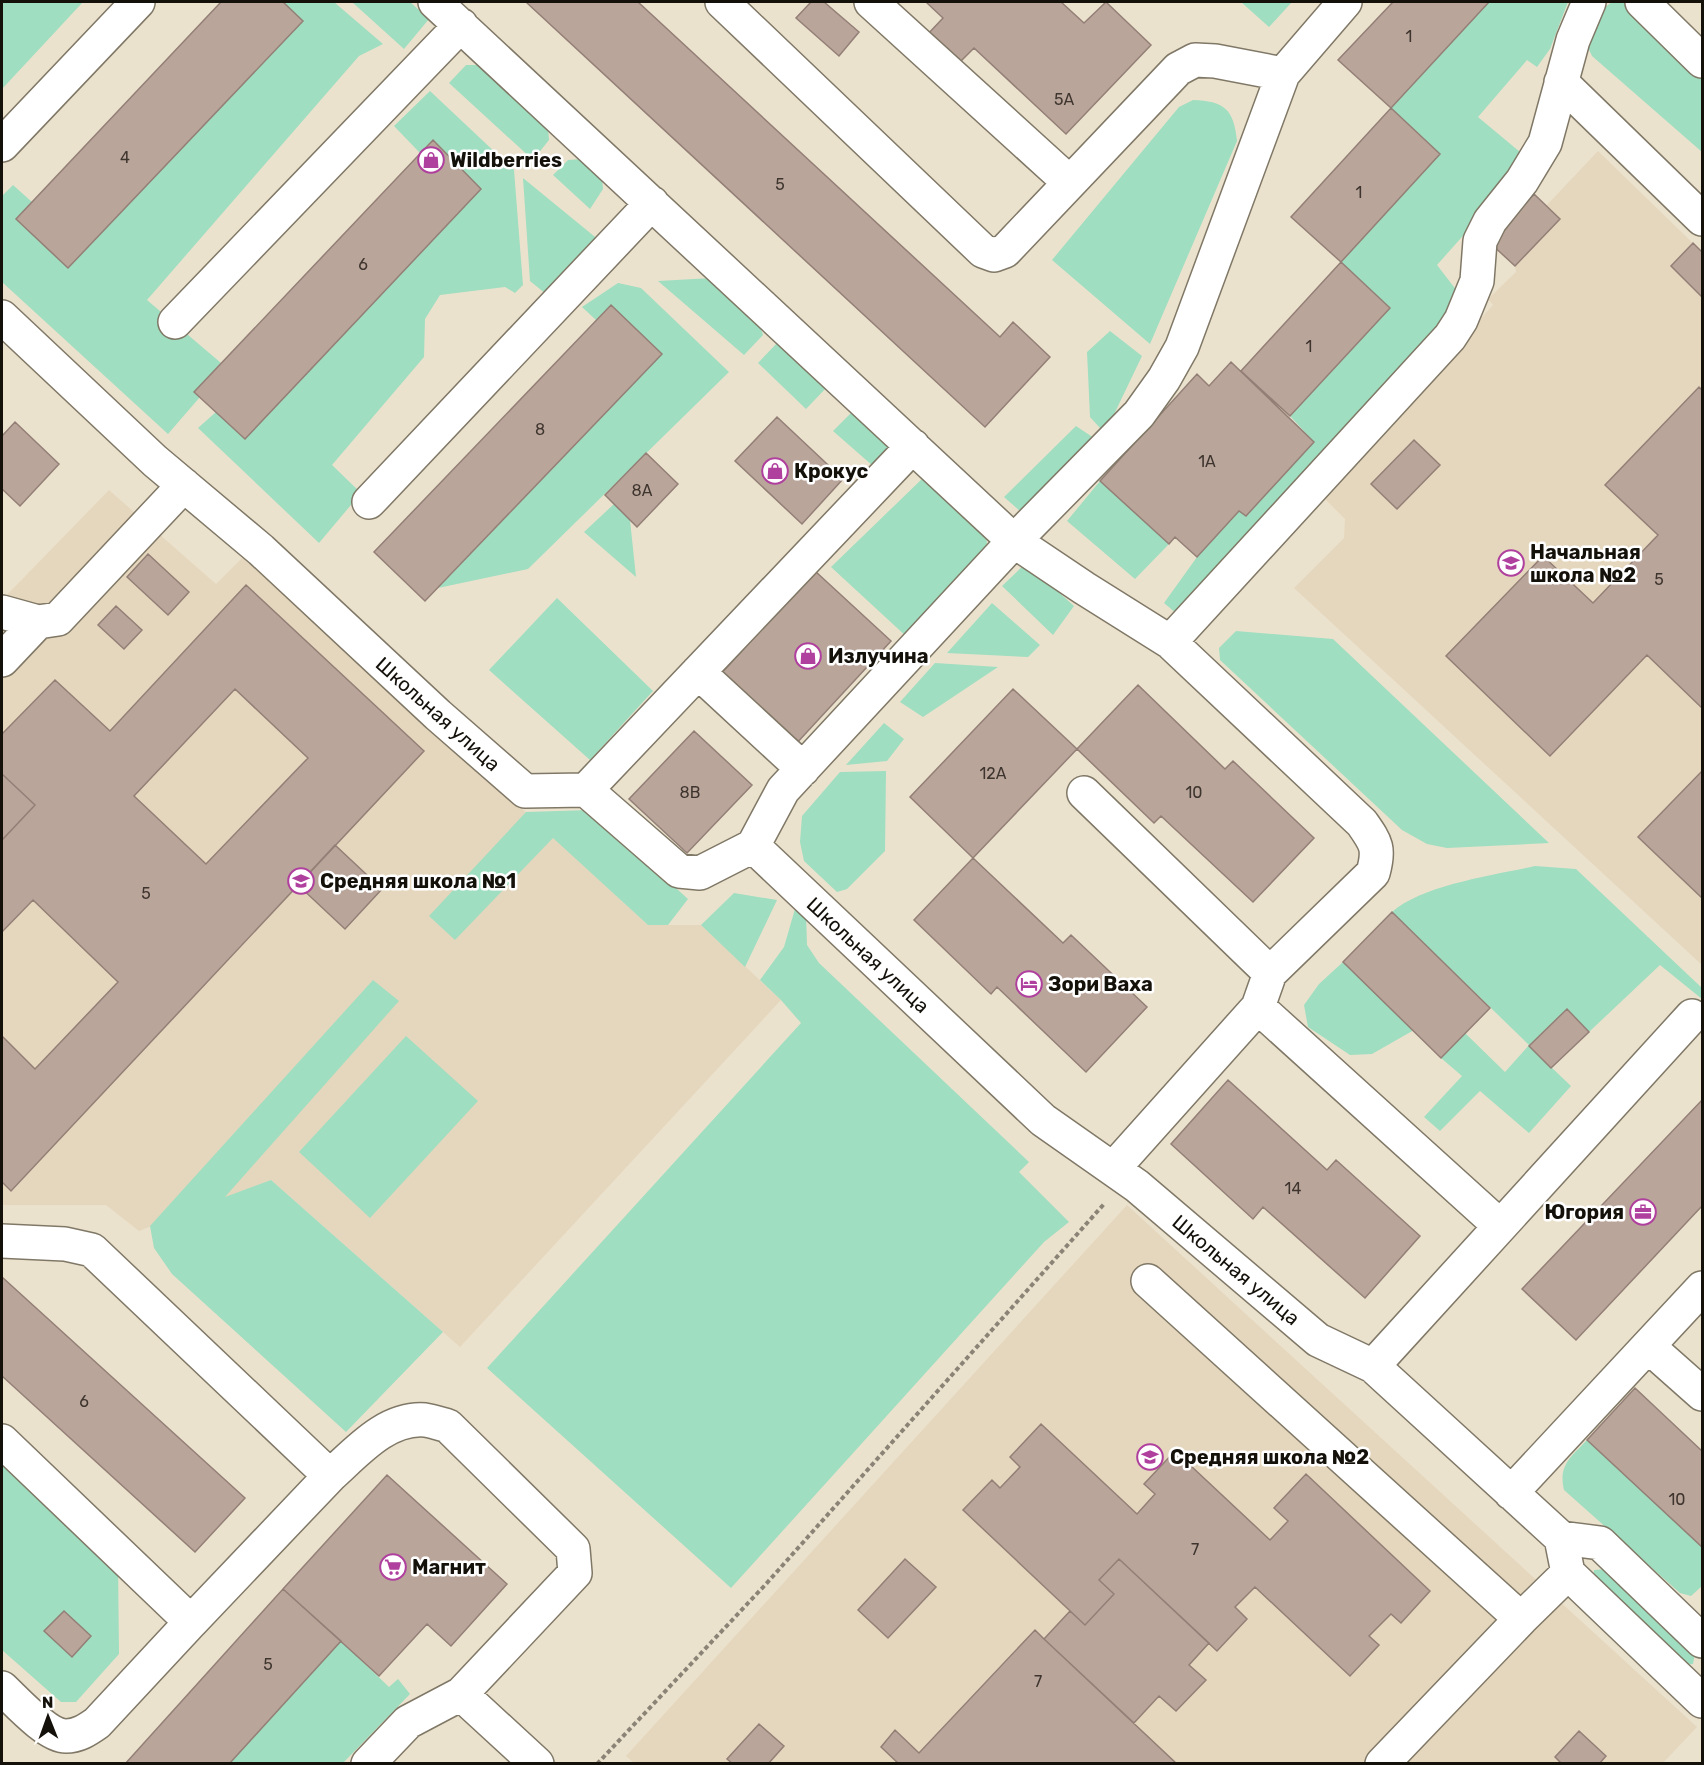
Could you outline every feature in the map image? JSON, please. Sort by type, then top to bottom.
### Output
[{"type":"street","points":[[2,145],[138,2]]},
{"type":"street","points":[[435,2],[1014,541],[1170,642],[1362,823],[1375,842],[1378,855],[1373,873],[1270,973],[1258,1007],[1120,1174]]},
{"type":"street","points":[[722,2],[983,251],[994,255],[1005,251],[1178,69],[1195,60],[1215,61],[1283,74]]},
{"type":"street","points":[[871,2],[1069,182]]},
{"type":"street","points":[[913,446],[586,790],[679,871],[700,873],[753,846],[783,790],[1014,541],[1139,414],[1164,379],[1182,346],[1283,74],[1345,2]]},
{"type":"street","points":[[1170,642],[1450,337],[1461,320],[1477,281],[1480,241],[1490,222],[1522,181],[1545,143],[1573,40],[1589,2]]},
{"type":"street","points":[[1642,2],[1702,61]]},
{"type":"street","points":[[175,322],[461,25]]},
{"type":"street","points":[[1560,82],[1702,219]]},
{"type":"street","points":[[369,502],[652,203]]},
{"type":"street","name":"Школьная улица","points":[[2,317],[155,461],[261,550],[438,716],[525,791],[586,790]]},
{"type":"street","points":[[2,612],[38,622],[58,619],[184,485]]},
{"type":"street","points":[[2,660],[38,622]]},
{"type":"street","points":[[698,672],[803,769]]},
{"type":"street","points":[[1084,793],[1270,973]]},
{"type":"street","name":"Школьная улица","points":[[753,846],[1043,1120],[1120,1174],[1318,1340],[1372,1366],[1561,1538]]},
{"type":"street","points":[[1258,1007],[1500,1227]]},
{"type":"street","points":[[1372,1366],[1692,1016]]},
{"type":"street","points":[[2,1241],[65,1244],[92,1250],[330,1476]]},
{"type":"street","points":[[1148,1281],[1521,1620]]},
{"type":"street","points":[[1511,1493],[1702,1288]]},
{"type":"street","points":[[1649,1347],[1702,1394]]},
{"type":"street","points":[[2,1688],[51,1732],[65,1736],[83,1732],[97,1724],[330,1476],[371,1440],[399,1422],[425,1420],[448,1426],[573,1549],[575,1573],[461,1694],[408,1722],[368,1764]]},
{"type":"street","points":[[2,1441],[191,1622]]},
{"type":"street","points":[[1702,1641],[1600,1543],[1561,1538],[1568,1573],[1702,1701]]},
{"type":"street","points":[[1382,1764],[1568,1573]]},
{"type":"street","points":[[461,1694],[537,1764]]},
{"type":"path","points":[[597,1764],[766,1584],[1120,1174]]},
{"type":"shaded area","name":"Начальная школа №2","points":[[1598,151],[1702,252],[1702,965],[1294,588],[1344,538],[1345,519],[1321,495],[1493,305],[1488,299],[1516,272],[1515,266],[1560,219],[1546,206]]},
{"type":"shaded area","name":"Средняя школа №1","points":[[109,490],[216,584],[246,554],[648,925],[701,925],[781,1000],[460,1347],[271,1180],[139,1231],[106,1205],[2,1205],[2,600]]},
{"type":"shaded area","name":"Средняя школа №2","points":[[1127,1205],[1697,1727],[1662,1764],[635,1764],[626,1756]]},
{"type":"green space","points":[[2,2],[83,2],[2,89]]},
{"type":"green space","points":[[283,2],[334,2],[383,44],[359,56],[147,300],[221,363],[195,392],[200,397],[168,434],[2,282],[2,196],[13,185],[32,202],[16,219],[68,268],[302,21]]},
{"type":"green space","points":[[352,2],[410,2],[429,19],[404,49]]},
{"type":"green space","points":[[1241,2],[1292,2],[1269,27]]},
{"type":"green space","points":[[1489,2],[1568,2],[1550,49],[1537,67],[1527,60],[1478,117],[1520,152],[1509,184],[1437,265],[1464,300],[1183,619],[1164,603],[1197,557],[1239,511],[1246,516],[1314,442],[1290,416],[1390,308],[1341,262],[1440,154],[1391,108]]},
{"type":"green space","points":[[1612,2],[1626,2],[1702,73],[1702,152],[1592,56],[1586,43],[1604,8]]},
{"type":"green space","points":[[466,65],[480,65],[548,128],[549,140],[533,160],[449,83]]},
{"type":"green space","points":[[430,91],[514,170],[523,285],[515,293],[505,287],[440,295],[425,319],[424,357],[332,465],[361,493],[319,543],[198,428],[216,412],[245,439],[433,140],[420,153],[394,126]]},
{"type":"green space","points":[[1193,100],[1213,102],[1226,109],[1233,121],[1237,141],[1150,344],[1052,260],[1179,107]]},
{"type":"green space","points":[[582,159],[602,178],[603,189],[590,209],[553,175],[568,160]]},
{"type":"green space","points":[[523,178],[600,241],[546,294],[530,281]]},
{"type":"green space","points":[[712,278],[760,325],[763,335],[744,355],[658,281]]},
{"type":"green space","points":[[618,283],[641,288],[729,372],[528,569],[438,588],[662,354],[611,305],[596,320],[582,307]]},
{"type":"green space","points":[[1110,331],[1142,356],[1107,429],[1100,428],[1090,417],[1087,352]]},
{"type":"green space","points":[[779,341],[829,385],[806,409],[758,363]]},
{"type":"green space","points":[[853,411],[893,447],[881,473],[833,431]]},
{"type":"green space","points":[[1076,426],[1097,440],[1029,519],[1004,497]]},
{"type":"green space","points":[[925,476],[985,524],[987,544],[980,563],[908,638],[831,567]]},
{"type":"green space","points":[[1100,481],[1169,544],[1135,579],[1067,521]]},
{"type":"green space","points":[[614,504],[630,520],[636,577],[584,532]]},
{"type":"green space","points":[[1026,563],[1074,606],[1053,635],[1002,586]]},
{"type":"green space","points":[[557,598],[653,691],[590,760],[489,670]]},
{"type":"green space","points":[[992,603],[1040,645],[1028,657],[947,653]]},
{"type":"green space","points":[[1236,631],[1333,639],[1549,843],[1447,848],[1427,844],[1402,830],[1220,660],[1219,648]]},
{"type":"green space","points":[[935,663],[998,667],[923,717],[900,702]]},
{"type":"green space","points":[[884,723],[904,739],[887,761],[846,765]]},
{"type":"green space","points":[[886,771],[885,851],[847,889],[837,892],[804,861],[800,842],[802,816],[840,772]]},
{"type":"green space","points":[[590,810],[688,899],[668,925],[648,925],[553,838],[455,940],[429,916],[526,812]]},
{"type":"green space","points":[[1535,866],[1576,869],[1702,988],[1702,999],[1660,965],[1589,1032],[1567,1009],[1529,1046],[1571,1086],[1529,1133],[1480,1091],[1440,1131],[1424,1117],[1462,1076],[1441,1058],[1465,1033],[1505,1072],[1529,1045],[1392,912],[1421,895],[1440,888]]},
{"type":"green space","points":[[734,893],[777,900],[745,967],[701,925]]},
{"type":"green space","points":[[795,909],[806,914],[807,945],[819,963],[1029,1162],[1019,1172],[1069,1222],[1044,1242],[731,1588],[487,1368],[801,1023],[760,980],[784,947]]},
{"type":"green space","points":[[1343,962],[1414,1030],[1372,1054],[1350,1055],[1308,1027],[1304,1005],[1319,984]]},
{"type":"green space","points":[[373,980],[399,1001],[225,1197],[271,1180],[443,1332],[346,1432],[172,1274],[154,1248],[150,1226]]},
{"type":"green space","points":[[406,1036],[478,1101],[370,1218],[299,1152]]},
{"type":"green space","points":[[1587,1440],[1702,1547],[1702,1586],[1691,1596],[1680,1593],[1564,1490],[1564,1468]]},
{"type":"green space","points":[[2,1453],[118,1559],[119,1654],[76,1702],[61,1702],[2,1650]]},
{"type":"green space","points":[[1607,1569],[1695,1653],[1693,1664],[1682,1665],[1593,1581],[1594,1570]]},
{"type":"green space","points":[[341,1641],[389,1687],[398,1679],[410,1694],[343,1763],[229,1764]]},
{"type":"building","points":[[221,2],[283,2],[303,21],[68,268],[16,219]]},
{"type":"building","points":[[526,2],[638,2],[1000,337],[1013,322],[1050,357],[985,427]]},
{"type":"building","points":[[811,2],[824,2],[859,32],[839,56],[796,18]]},
{"type":"building","points":[[926,2],[1061,2],[1084,23],[1106,2],[1151,45],[1066,134],[974,48],[958,64],[927,35],[943,18]]},
{"type":"building","points":[[1393,2],[1489,2],[1391,108],[1338,60]]},
{"type":"building","points":[[1391,108],[1440,154],[1341,262],[1291,217]]},
{"type":"building","points":[[433,140],[481,189],[245,439],[194,392]]},
{"type":"building","points":[[1534,194],[1560,219],[1515,266],[1489,242]]},
{"type":"building","points":[[1693,243],[1702,252],[1702,297],[1671,266]]},
{"type":"building","points":[[1341,262],[1390,308],[1290,416],[1241,371]]},
{"type":"building","points":[[611,305],[662,354],[425,601],[374,552]]},
{"type":"building","points":[[1231,362],[1314,442],[1246,516],[1239,511],[1197,557],[1175,537],[1169,544],[1100,481],[1197,374],[1209,386]]},
{"type":"building","points":[[1699,387],[1702,390],[1702,708],[1647,655],[1550,756],[1446,656],[1543,556],[1593,603],[1658,535],[1605,485]]},
{"type":"building","points":[[777,417],[843,479],[802,524],[735,461]]},
{"type":"building","points":[[15,422],[59,464],[20,506],[2,489],[2,436]]},
{"type":"building","points":[[1414,440],[1440,465],[1397,509],[1371,484]]},
{"type":"building","points":[[646,453],[678,484],[637,527],[605,495]]},
{"type":"building","points":[[148,554],[189,592],[168,615],[127,577]]},
{"type":"building","points":[[815,571],[891,641],[795,745],[719,676]]},
{"type":"building","points":[[246,585],[424,751],[11,1191],[2,1182],[2,1036],[35,1069],[118,982],[33,900],[2,932],[2,840],[35,805],[2,774],[2,734],[55,680],[110,731]],"holes":[[[235,689],[308,758],[206,864],[134,796]]]},
{"type":"building","points":[[116,606],[142,630],[124,649],[98,625]]},
{"type":"building","points":[[1138,685],[1225,769],[1233,761],[1314,838],[1253,902],[1161,816],[1154,823],[1077,749]]},
{"type":"building","points":[[1013,689],[1077,749],[973,858],[910,797]]},
{"type":"building","points":[[694,731],[752,785],[687,853],[629,799]]},
{"type":"building","points":[[1702,771],[1702,898],[1638,837]]},
{"type":"building","points":[[2,774],[35,805],[2,840]]},
{"type":"building","points":[[335,845],[382,889],[345,929],[298,885]]},
{"type":"building","points":[[973,858],[1063,943],[1071,935],[1147,1007],[1086,1072],[997,987],[991,994],[914,920]]},
{"type":"building","points":[[1392,912],[1490,1008],[1441,1058],[1343,962]]},
{"type":"building","points":[[1567,1009],[1589,1032],[1551,1068],[1529,1046]]},
{"type":"building","points":[[1228,1080],[1327,1170],[1336,1160],[1420,1236],[1365,1298],[1263,1207],[1253,1219],[1171,1144]]},
{"type":"building","points":[[1702,1100],[1702,1206],[1576,1340],[1522,1289]]},
{"type":"building","points":[[2,1277],[245,1498],[195,1552],[2,1376]]},
{"type":"building","points":[[1635,1388],[1702,1451],[1702,1547],[1587,1440]]},
{"type":"building","points":[[1041,1424],[1137,1514],[1155,1494],[1144,1484],[1175,1451],[1270,1540],[1288,1521],[1274,1508],[1306,1474],[1430,1591],[1401,1623],[1391,1614],[1369,1636],[1379,1645],[1350,1676],[1255,1587],[1235,1607],[1247,1619],[1217,1651],[1119,1559],[1099,1580],[1114,1594],[1085,1625],[963,1510],[992,1480],[1000,1488],[1020,1467],[1010,1457]]},
{"type":"building","points":[[387,1475],[507,1584],[451,1646],[427,1624],[379,1676],[283,1589]]},
{"type":"building","points":[[905,1559],[936,1587],[888,1638],[858,1610]]},
{"type":"building","points":[[1119,1559],[1209,1643],[1189,1665],[1206,1680],[1176,1711],[1159,1696],[1134,1723],[1044,1639],[1070,1611],[1085,1625],[1114,1594],[1099,1580]]},
{"type":"building","points":[[283,1589],[341,1641],[229,1764],[125,1764]]},
{"type":"building","points":[[64,1611],[91,1636],[72,1657],[44,1631]]},
{"type":"building","points":[[1035,1630],[1177,1764],[899,1764],[881,1747],[895,1730],[919,1753]]},
{"type":"building","points":[[759,1724],[784,1746],[768,1764],[733,1764],[727,1759]]},
{"type":"building","points":[[1579,1731],[1606,1756],[1599,1764],[1562,1764],[1555,1757]]},
{"type":"place","name":"Wildberries","points":[[431,160]]},
{"type":"place","name":"Крокус","points":[[775,471]]},
{"type":"place","name":"Начальная школа №2","points":[[1511,563]]},
{"type":"place","name":"Излучина","points":[[808,656]]},
{"type":"place","name":"Средняя школа №1","points":[[301,881]]},
{"type":"place","name":"Зори Ваха","points":[[1029,984]]},
{"type":"place","name":"Югория","points":[[1643,1212]]},
{"type":"place","name":"Средняя школа №2","points":[[1150,1457]]},
{"type":"place","name":"Магнит","points":[[393,1567]]}]
